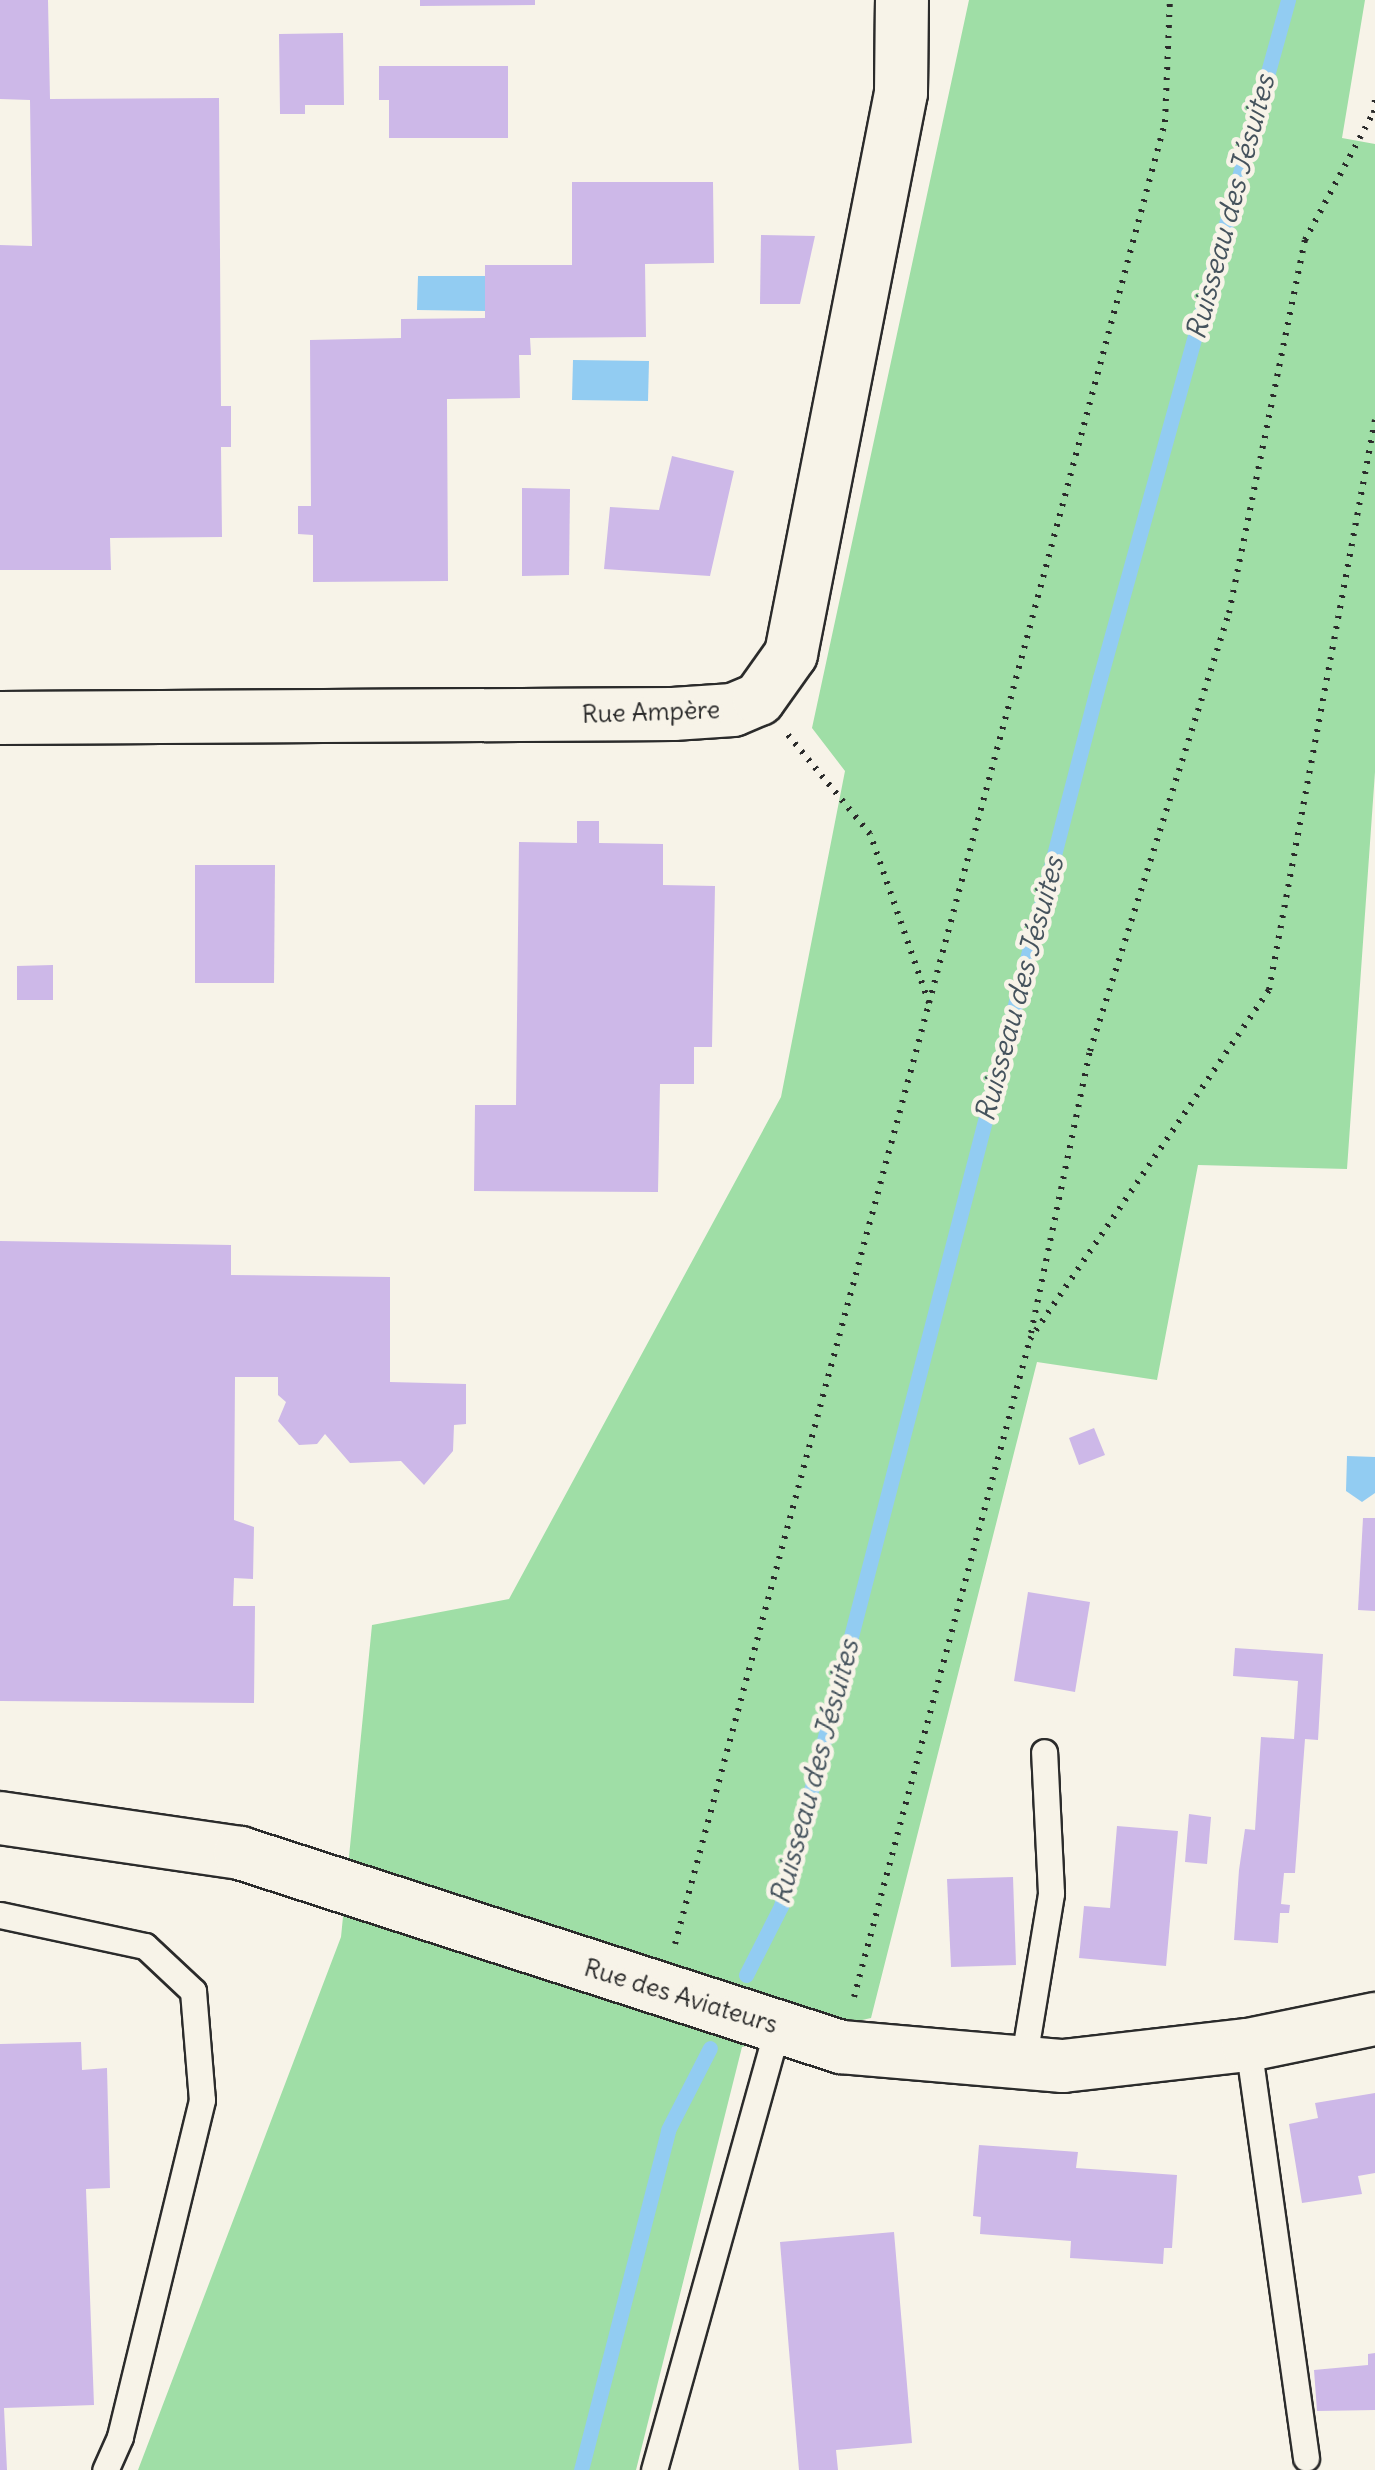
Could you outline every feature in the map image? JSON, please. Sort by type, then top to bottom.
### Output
[{"type":"street","points":[[759,699],[790,654],[901,93],[902,0]]},
{"type":"street","name":"Rue Ampère","points":[[0,718],[673,714],[733,710],[759,699]]},
{"type":"street","name":"Rue des Aviateurs","points":[[0,1818],[240,1853],[841,2047],[1063,2066],[1248,2045],[1375,2019]]},
{"type":"lane","points":[[1024,2063],[1051,1893],[1044,1752]]},
{"type":"lane","points":[[0,1914],[145,1946],[194,1990],[202,2100],[120,2437],[105,2470]]},
{"type":"lane","points":[[654,2470],[778,2026]]},
{"type":"lane","points":[[1248,2045],[1306,2458]]},
{"type":"path","points":[[663,1992],[1165,122],[1170,0]]},
{"type":"path","points":[[841,2047],[1030,1339],[1090,1051],[1229,613],[1306,240],[1374,113],[1375,98]]},
{"type":"path","points":[[1030,1339],[1270,990],[1375,420]]},
{"type":"path","points":[[759,699],[870,834],[929,1003]]},
{"type":"green space","points":[[969,0],[1365,0],[1342,138],[1375,144],[1375,772],[1347,1169],[1198,1165],[1157,1380],[1037,1362],[871,2018],[742,2047],[636,2470],[138,2470],[341,1937],[372,1625],[509,1599],[781,1097],[845,771],[812,728]]},
{"type":"water","points":[[418,276],[485,276],[485,311],[417,310]]},
{"type":"water","points":[[573,360],[649,361],[648,401],[572,400]]},
{"type":"water","points":[[1347,1456],[1375,1457],[1375,1493],[1362,1502],[1346,1491]]},
{"type":"building","points":[[0,0],[48,0],[50,99],[219,98],[221,406],[231,406],[231,447],[221,447],[222,537],[110,538],[111,570],[0,570],[0,245],[32,246],[30,100],[0,99]]},
{"type":"building","points":[[420,0],[535,0],[535,5],[420,6]]},
{"type":"building","points":[[343,33],[344,105],[305,105],[305,114],[280,114],[279,34]]},
{"type":"building","points":[[379,66],[508,66],[508,138],[389,138],[389,100],[379,100]]},
{"type":"building","points":[[572,182],[713,182],[714,263],[645,264],[646,337],[530,338],[531,355],[519,355],[520,398],[447,399],[448,581],[313,582],[313,535],[298,534],[298,506],[311,506],[310,340],[401,338],[401,319],[485,318],[485,265],[572,265]]},
{"type":"building","points":[[761,235],[815,236],[800,304],[760,304]]},
{"type":"building","points":[[672,456],[734,471],[710,576],[604,569],[610,507],[659,510]]},
{"type":"building","points":[[522,488],[570,489],[569,575],[522,576]]},
{"type":"building","points":[[577,821],[599,821],[599,843],[663,844],[663,885],[715,886],[712,1047],[694,1047],[694,1084],[660,1084],[658,1192],[474,1191],[475,1105],[516,1105],[519,842],[577,843]]},
{"type":"building","points":[[195,865],[275,865],[274,983],[195,983]]},
{"type":"building","points":[[53,965],[53,1000],[17,1000],[17,966]]},
{"type":"building","points":[[0,1241],[231,1245],[231,1275],[390,1277],[390,1382],[466,1384],[466,1424],[454,1425],[453,1451],[424,1485],[401,1461],[350,1463],[325,1434],[317,1444],[299,1445],[278,1421],[286,1402],[278,1395],[278,1377],[235,1377],[234,1520],[254,1527],[253,1579],[234,1578],[233,1606],[255,1606],[254,1703],[0,1701]]},
{"type":"building","points":[[1094,1428],[1105,1455],[1079,1465],[1069,1438]]},
{"type":"building","points":[[1363,1518],[1375,1518],[1375,1611],[1358,1610]]},
{"type":"building","points":[[1028,1592],[1090,1602],[1075,1692],[1014,1681]]},
{"type":"building","points":[[1235,1648],[1323,1654],[1318,1740],[1305,1739],[1295,1873],[1284,1873],[1281,1904],[1290,1905],[1289,1913],[1280,1913],[1278,1943],[1234,1940],[1239,1870],[1245,1829],[1255,1830],[1261,1737],[1294,1739],[1298,1681],[1233,1676]]},
{"type":"building","points":[[1189,1814],[1211,1817],[1207,1864],[1185,1862]]},
{"type":"building","points":[[1117,1826],[1178,1831],[1166,1966],[1079,1958],[1084,1906],[1110,1908]]},
{"type":"building","points":[[1013,1877],[1016,1965],[951,1967],[947,1879]]},
{"type":"building","points":[[81,2042],[82,2070],[107,2068],[110,2188],[86,2189],[94,2405],[4,2408],[7,2470],[0,2470],[0,2044]]},
{"type":"building","points":[[1375,2093],[1375,2173],[1358,2176],[1362,2194],[1302,2203],[1289,2124],[1318,2118],[1315,2103]]},
{"type":"building","points":[[979,2145],[1078,2152],[1076,2168],[1177,2175],[1172,2248],[1164,2248],[1163,2264],[1070,2258],[1071,2241],[980,2234],[981,2217],[973,2216]]},
{"type":"building","points":[[894,2232],[912,2443],[836,2450],[838,2470],[799,2470],[780,2242]]},
{"type":"building","points":[[1375,2353],[1375,2410],[1317,2411],[1314,2370],[1368,2365],[1368,2354]]},
{"type":"waterway","name":"Ruisseau des Jésuites","points":[[746,1975],[781,1906],[1100,678],[1288,0]]},
{"type":"waterway","name":"Ruisseau des Jésuites","points":[[581,2470],[668,2130],[710,2048]]}]
